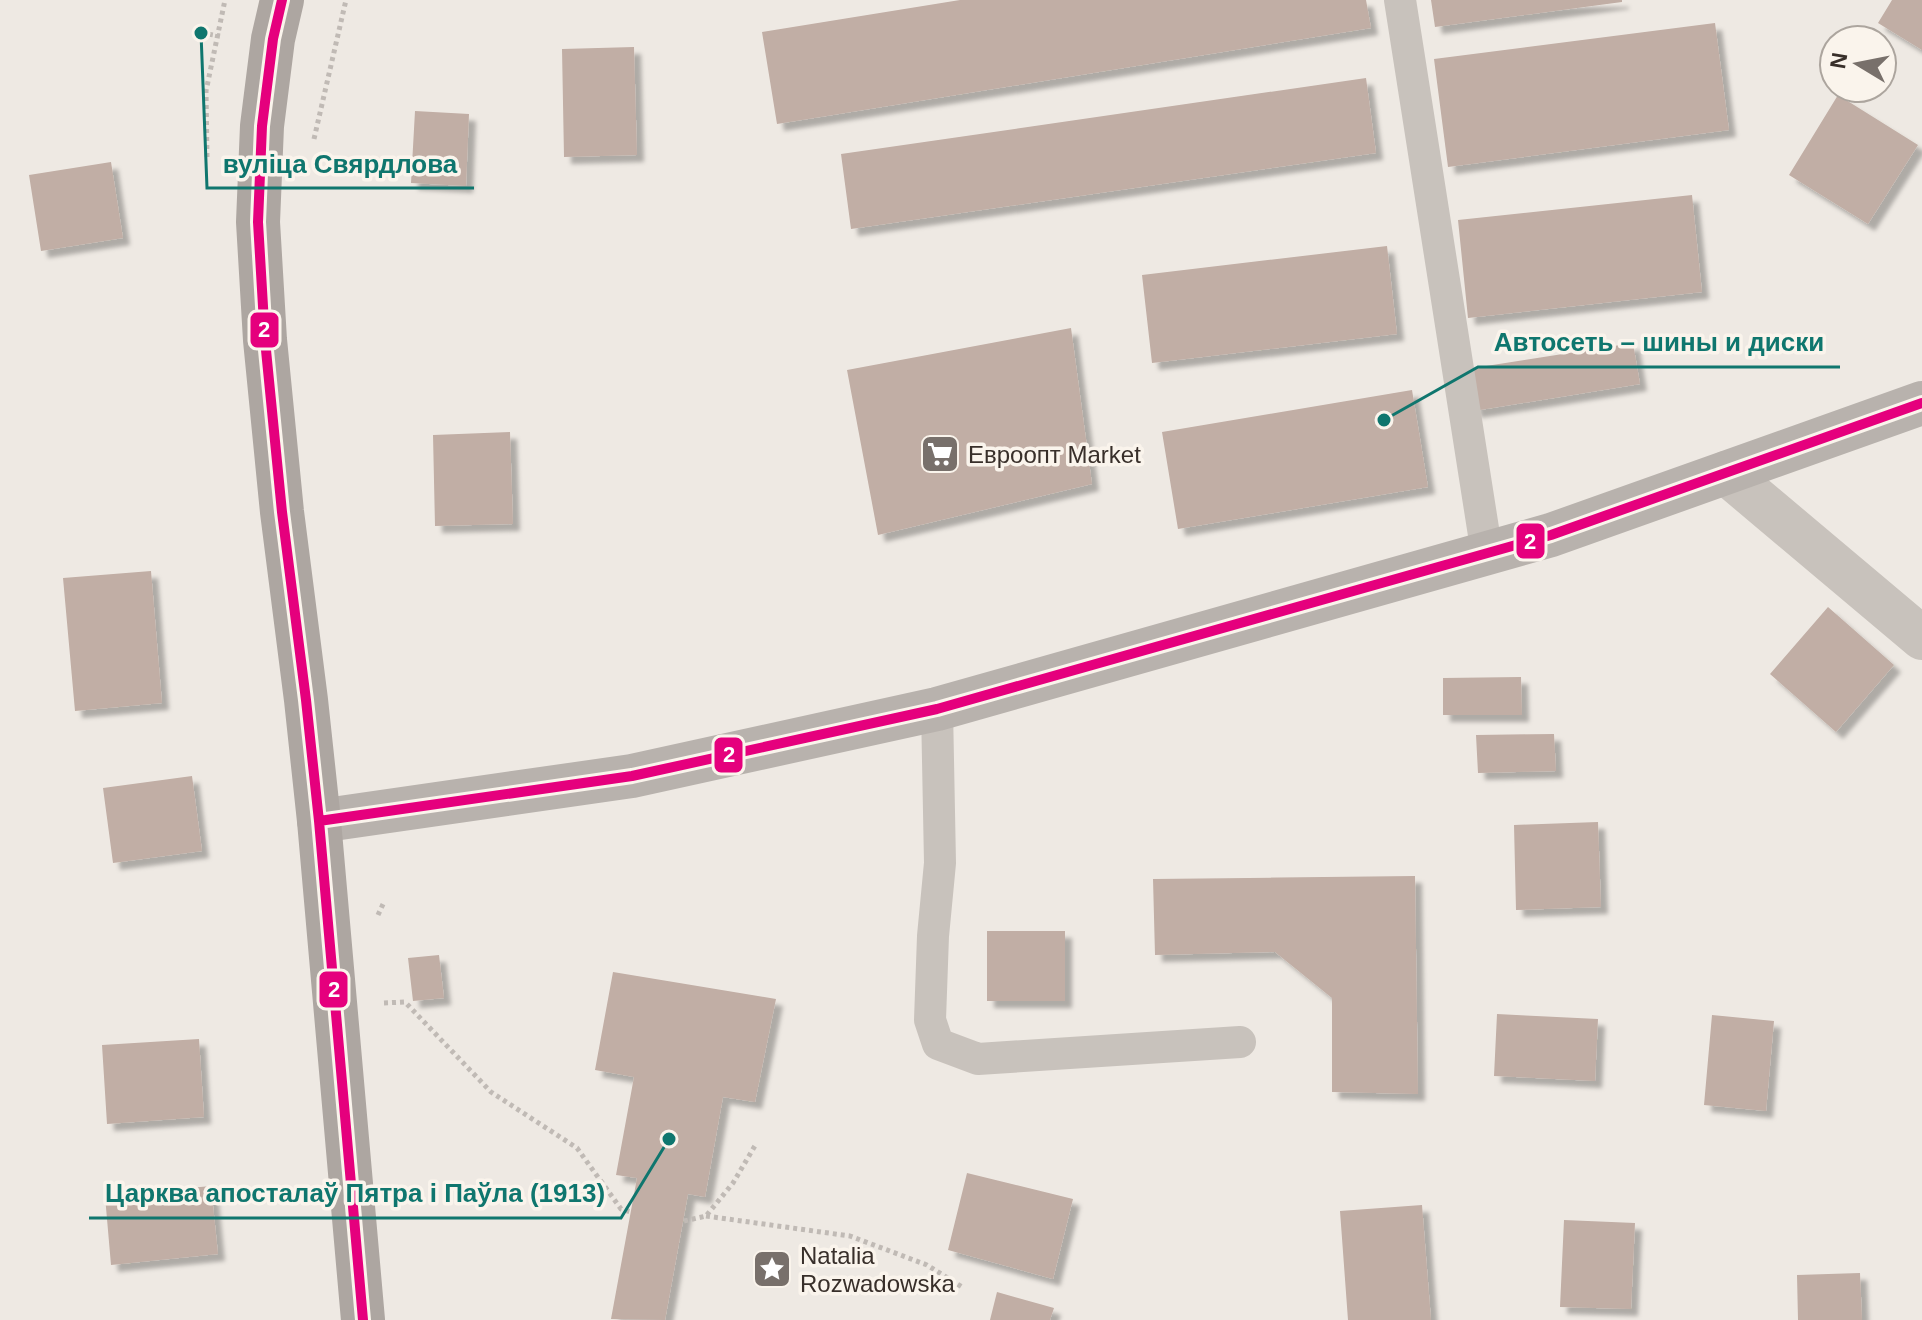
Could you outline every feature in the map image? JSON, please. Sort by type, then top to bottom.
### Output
[{"type":"main road","points":[[282,0],[273,39],[262,126],[258,222],[265,340],[319,821],[363,1320]]},
{"type":"main road","points":[[319,821],[632,776],[937,709],[1551,535],[1922,403]]},
{"type":"street","points":[[1726,473],[1922,638]]},
{"type":"lane","points":[[1400,0],[1487,554]]},
{"type":"lane","points":[[937,709],[940,863],[930,1020],[938,1044],[978,1059],[1240,1042]]},
{"type":"path","points":[[311,152],[346,0]]},
{"type":"path","points":[[375,1005],[405,1002],[491,1092],[577,1148],[621,1209],[631,1212]]},
{"type":"path","points":[[706,1216],[733,1183],[756,1144]]},
{"type":"path","points":[[684,1221],[706,1216],[850,1236],[927,1265],[962,1287]]},
{"type":"building","points":[[960,0],[1366,0],[1371,28],[777,124],[762,32]]},
{"type":"building","points":[[1431,0],[1622,0],[1622,2],[1435,27]]},
{"type":"building","points":[[1892,0],[1922,0],[1922,50],[1898,35],[1898,24],[1878,23]]},
{"type":"building","points":[[1715,23],[1729,130],[1448,167],[1434,59]]},
{"type":"building","points":[[634,47],[637,155],[564,157],[562,49]]},
{"type":"building","points":[[1366,78],[1376,153],[851,229],[841,154]]},
{"type":"building","points":[[1832,104],[1852,104],[1918,145],[1868,224],[1789,175]]},
{"type":"building","points":[[415,111],[469,114],[466,186],[411,183]]},
{"type":"building","points":[[111,162],[123,238],[41,251],[29,175]]},
{"type":"building","points":[[1692,195],[1702,292],[1468,318],[1458,220]]},
{"type":"building","points":[[1387,246],[1397,334],[1152,363],[1142,275]]},
{"type":"building","points":[[1071,328],[1092,484],[878,535],[847,370]]},
{"type":"building","points":[[1633,343],[1640,384],[1474,411],[1467,369]]},
{"type":"building","points":[[1412,390],[1428,487],[1178,529],[1162,432]]},
{"type":"building","points":[[510,432],[513,524],[435,526],[433,435]]},
{"type":"building","points":[[151,571],[162,703],[75,711],[63,578]]},
{"type":"building","points":[[1828,607],[1894,665],[1836,732],[1770,674]]},
{"type":"building","points":[[1521,677],[1522,715],[1443,715],[1443,678]]},
{"type":"building","points":[[1554,734],[1556,771],[1478,773],[1476,735]]},
{"type":"building","points":[[192,776],[202,851],[113,863],[103,788]]},
{"type":"building","points":[[1598,822],[1601,907],[1516,910],[1514,825]]},
{"type":"building","points":[[1415,876],[1418,1094],[1332,1092],[1332,998],[1275,952],[1155,955],[1153,879]]},
{"type":"building","points":[[987,931],[1065,931],[1065,1001],[987,1001]]},
{"type":"building","points":[[439,955],[444,998],[413,1001],[408,958]]},
{"type":"building","points":[[613,972],[776,999],[755,1102],[723,1097],[705,1197],[688,1194],[665,1320],[611,1319],[637,1178],[616,1175],[634,1077],[595,1070]]},
{"type":"building","points":[[1497,1014],[1598,1019],[1595,1081],[1494,1076]]},
{"type":"building","points":[[1712,1015],[1774,1021],[1766,1111],[1704,1105]]},
{"type":"building","points":[[199,1039],[204,1117],[107,1124],[102,1045]]},
{"type":"building","points":[[967,1173],[1073,1199],[1053,1279],[948,1250]]},
{"type":"building","points":[[211,1186],[218,1254],[111,1265],[105,1196]]},
{"type":"building","points":[[1422,1205],[1431,1320],[1348,1320],[1340,1211]]},
{"type":"building","points":[[1564,1220],[1635,1223],[1631,1309],[1560,1307]]},
{"type":"building","points":[[1860,1273],[1862,1320],[1798,1320],[1797,1275]]},
{"type":"building","points":[[997,1292],[1054,1308],[1050,1320],[990,1320]]},
{"type":"transit line","name":"2","points":[[282,0],[273,39],[262,126],[258,222],[265,340],[319,821],[363,1320]]},
{"type":"transit line","name":"2","points":[[319,821],[632,776],[937,709],[1551,535],[1922,403]]},
{"type":"place","name":"вуліца Свярдлова","points":[[201,33]]},
{"type":"place","name":"Автосеть – шины и диски","points":[[1384,420]]},
{"type":"place","name":"Евроопт Market","points":[[940,454]]},
{"type":"place","name":"Царква апосталаў Пятра і Паўла (1913)","points":[[669,1139]]},
{"type":"place","name":"Natalia Rozwadowska","points":[[772,1269]]}]
